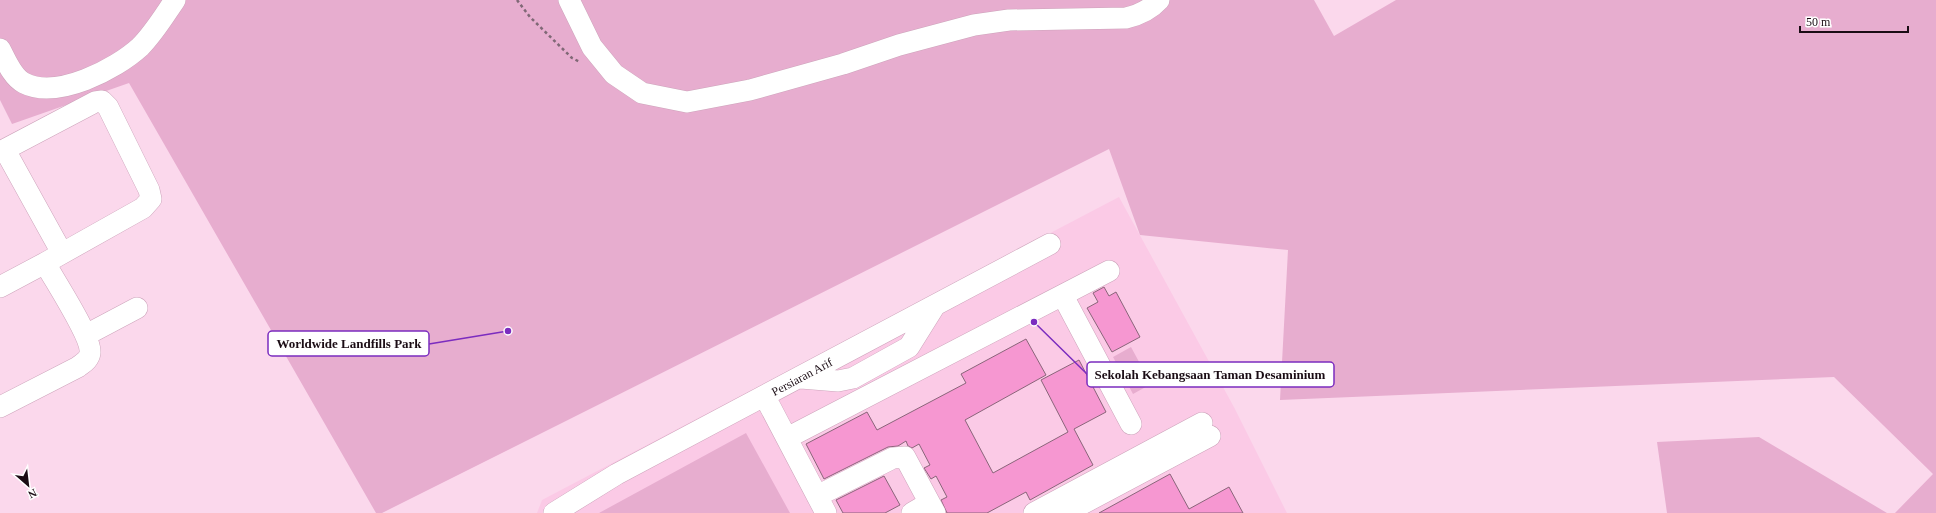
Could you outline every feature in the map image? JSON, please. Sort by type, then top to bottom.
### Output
[{"type":"lane","points":[[0,49],[13,73],[24,83],[39,87],[54,88],[71,85],[121,61],[139,47],[157,26],[175,0]]},
{"type":"lane","points":[[569,0],[592,47],[602,61],[624,83],[642,94],[687,102],[750,90],[843,64],[899,45],[974,25],[1009,20],[1126,18],[1143,12],[1154,6],[1159,0]]},
{"type":"lane","points":[[0,287],[53,258],[143,208],[151,199],[149,190],[108,107],[102,101],[95,102],[2,151],[53,258],[86,335],[90,352],[88,360],[78,367],[0,407]]},
{"type":"lane","name":"Persiaran Arif","points":[[554,513],[617,474],[801,378],[1050,244]]},
{"type":"lane","points":[[787,438],[1109,271]]},
{"type":"lane","points":[[1063,296],[1131,424]]},
{"type":"lane","points":[[86,335],[138,308]]},
{"type":"lane","points":[[765,397],[822,505],[893,458],[905,457],[925,510]]},
{"type":"lane","points":[[1034,513],[1206,430],[1065,513]]},
{"type":"path","points":[[517,0],[530,17],[572,58],[584,64],[592,65],[602,61]]},
{"type":"shaded area","points":[[0,0],[1314,0],[1334,36],[1396,0],[1936,0],[1936,513],[1895,513],[1933,474],[1834,377],[1280,400],[1288,250],[1140,235],[1109,149],[382,513],[376,513],[129,83],[12,124],[0,100]]},
{"type":"shaded area","points":[[1119,197],[1235,409],[1287,513],[537,513],[542,500]]},
{"type":"shaded area","points":[[1131,347],[1151,384],[1133,394],[1113,357]]},
{"type":"shaded area","points":[[746,433],[790,513],[599,513]]},
{"type":"shaded area","points":[[1759,437],[1887,513],[1667,513],[1657,442]]},
{"type":"building","points":[[1104,287],[1109,296],[1116,292],[1140,337],[1112,352],[1087,308],[1098,302],[1093,293]]},
{"type":"building","points":[[1026,339],[1046,375],[965,420],[993,473],[1068,432],[1041,380],[1079,360],[1106,412],[1074,429],[1093,465],[1030,500],[1026,492],[987,513],[947,513],[941,500],[947,497],[936,476],[931,479],[924,468],[930,465],[919,444],[912,448],[908,446],[906,441],[898,446],[888,447],[824,479],[806,444],[867,412],[877,430],[966,383],[961,374]]},
{"type":"building","points":[[1170,474],[1189,509],[1229,487],[1243,513],[1099,513]]},
{"type":"building","points":[[884,476],[900,505],[885,513],[843,513],[836,500]]},
{"type":"place","name":"Sekolah Kebangsaan Taman Desaminium","points":[[1034,322]]},
{"type":"place","name":"Worldwide Landfills Park","points":[[508,331]]}]
